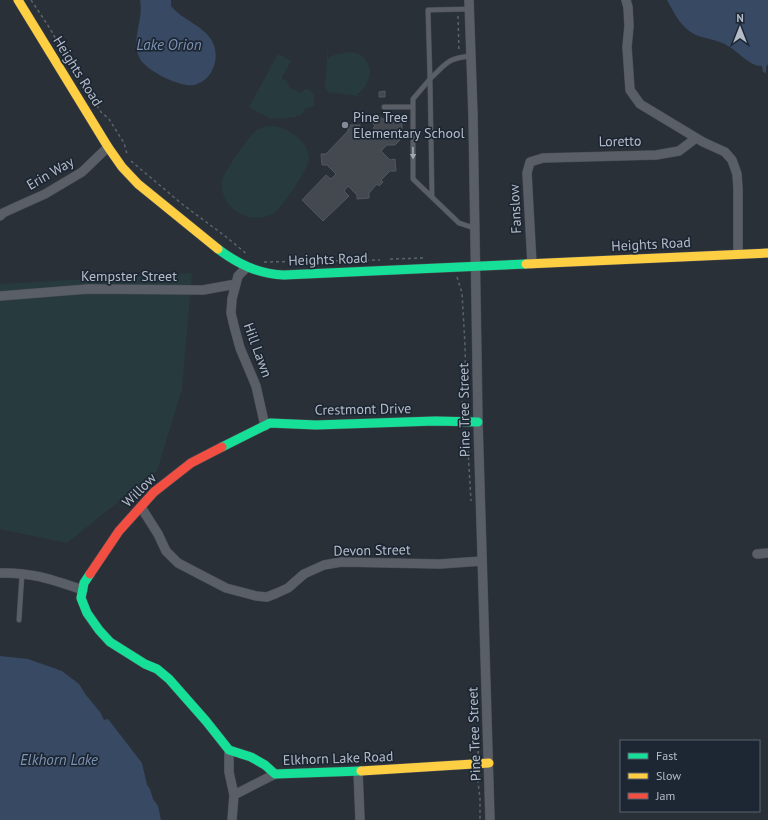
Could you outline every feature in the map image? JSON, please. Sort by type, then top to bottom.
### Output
[{"type":"street","name":"Heights Road","points":[[18,0],[108,147],[123,167],[160,201],[214,245],[234,260],[252,270],[269,274],[284,275],[457,268],[768,252]]},
{"type":"street","points":[[626,0],[629,26],[627,47],[630,90],[640,104],[696,138],[725,152],[732,160],[737,174],[738,189],[738,254]]},
{"type":"street","name":"Pine Tree Street","points":[[470,5],[478,422],[490,820]]},
{"type":"street","name":"Loretto","points":[[539,159],[656,155],[679,151],[696,138]]},
{"type":"street","name":"Erin Way","points":[[0,216],[3,213],[45,194],[82,172],[108,147]]},
{"type":"street","name":"Fanslow","points":[[532,264],[527,172],[530,162],[539,159]]},
{"type":"street","points":[[236,284],[238,276],[247,267]]},
{"type":"street","name":"Kempster Street","points":[[0,296],[88,289],[203,290],[236,284]]},
{"type":"street","name":"Hill Lawn","points":[[236,284],[232,306],[234,326],[240,348],[256,386],[265,426]]},
{"type":"street","name":"Crestmont Drive","points":[[251,434],[270,423],[316,425],[435,421],[478,422]]},
{"type":"street","name":"Willow","points":[[83,590],[84,583],[119,531],[154,492],[188,465],[205,455],[251,434]]},
{"type":"street","name":"Devon Street","points":[[141,507],[158,534],[166,551],[178,563],[226,588],[256,596],[267,597],[288,588],[304,574],[324,565],[341,562],[440,564],[482,561]]},
{"type":"street","points":[[757,554],[768,553]]},
{"type":"street","points":[[0,573],[22,573],[46,577],[83,590]]},
{"type":"street","name":"Elkhorn Lake Road","points":[[83,590],[81,598],[87,613],[110,642],[138,660],[158,669],[169,679],[206,721],[229,750],[265,764],[276,774],[358,771],[489,763]]},
{"type":"street","points":[[229,750],[229,772],[234,795],[232,820]]},
{"type":"street","points":[[358,771],[360,820]]},
{"type":"street","points":[[234,795],[276,774]]},
{"type":"lane","points":[[432,196],[428,10],[458,10],[470,5]]},
{"type":"lane","points":[[471,56],[459,57],[450,60],[413,98],[414,179],[459,223],[474,228]]},
{"type":"lane","points":[[384,107],[413,107]]},
{"type":"lane","points":[[19,620],[22,573]]},
{"type":"path","points":[[31,0],[47,23],[61,50]]},
{"type":"path","points":[[458,10],[459,57]]},
{"type":"path","points":[[67,60],[101,112],[109,119],[124,143],[128,158],[182,204],[225,236],[251,258]]},
{"type":"path","points":[[263,262],[424,258]]},
{"type":"path","points":[[457,268],[457,276],[462,293],[466,390],[462,398],[467,428],[471,506]]},
{"type":"path","points":[[479,741],[476,764],[480,820]]},
{"type":"green space","points":[[328,43],[328,59],[337,54],[353,52],[366,59],[370,73],[368,81],[357,95],[373,98],[328,92],[325,87]]},
{"type":"green space","points":[[278,54],[291,61],[282,77],[282,79],[286,80],[290,88],[301,93],[303,90],[308,89],[314,94],[314,106],[306,108],[300,116],[297,115],[296,117],[271,119],[249,107]]},
{"type":"green space","points":[[266,126],[286,130],[299,139],[308,152],[308,163],[306,169],[278,210],[270,215],[261,217],[243,215],[235,211],[224,196],[222,185],[223,179],[233,160],[253,133]]},
{"type":"green space","points":[[192,273],[182,389],[157,471],[67,543],[0,529],[0,284]]},
{"type":"water","name":"Lake Orion","points":[[140,0],[171,0],[171,6],[176,11],[208,35],[215,47],[216,54],[214,68],[201,83],[188,85],[172,81],[155,72],[142,62],[139,57],[136,43],[141,7]]},
{"type":"water","points":[[667,0],[768,0],[768,64],[766,67],[766,73],[763,72],[762,66],[753,64],[724,44],[691,32],[679,20]]},
{"type":"water","name":"Elkhorn Lake","points":[[0,656],[28,659],[62,671],[79,684],[100,712],[104,720],[108,719],[142,763],[147,785],[158,806],[161,820],[0,820]]},
{"type":"building","points":[[385,91],[385,97],[379,97],[379,92]]},
{"type":"building","points":[[379,115],[382,119],[396,118],[402,124],[402,138],[395,145],[387,145],[381,151],[390,160],[395,159],[396,171],[390,171],[381,180],[383,182],[379,186],[377,184],[369,193],[369,198],[357,199],[357,195],[348,186],[344,191],[349,196],[323,221],[302,200],[326,175],[331,179],[336,174],[327,165],[322,165],[321,154],[326,154],[348,131],[348,125],[360,125],[360,131],[367,137],[375,131],[373,128],[375,126],[372,122]]},
{"type":"traffic: fast","points":[[218,249],[241,264],[266,273],[284,275],[526,264]]},
{"type":"traffic: fast","points":[[222,447],[270,423],[316,425],[435,421],[478,422]]},
{"type":"traffic: fast","points":[[90,574],[84,583],[81,598],[87,613],[99,630],[110,642],[145,664],[157,669],[169,679],[229,750],[251,757],[265,765],[275,774],[361,771]]},
{"type":"traffic: slow","points":[[18,0],[108,147],[122,167],[138,184],[218,249]]},
{"type":"traffic: slow","points":[[526,264],[768,253]]},
{"type":"traffic: slow","points":[[361,771],[489,763]]},
{"type":"traffic: jam","points":[[90,574],[119,531],[154,492],[191,463],[222,447]]},
{"type":"place","name":"Pine Tree Elementary School","points":[[345,125]]}]
